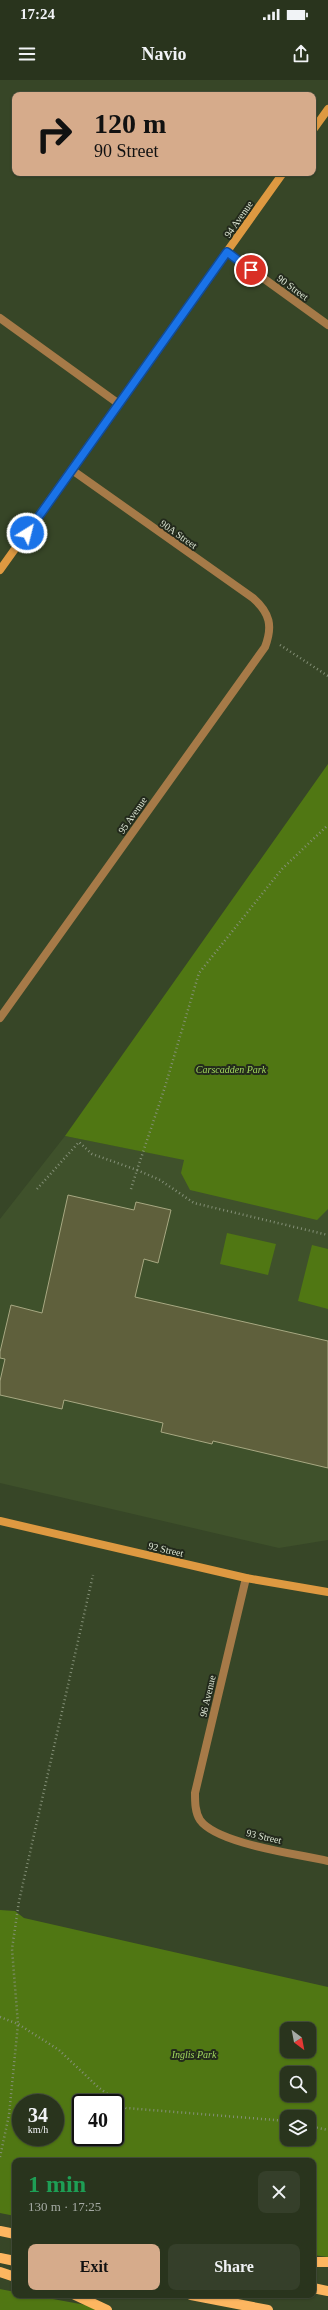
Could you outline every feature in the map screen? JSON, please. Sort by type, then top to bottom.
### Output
[{"type":"main road","points":[[0,2231],[12,2233]]},
{"type":"main road","points":[[0,2258],[12,2260]]},
{"type":"main road","points":[[316,2262],[328,2262]]},
{"type":"main road","points":[[0,2272],[12,2276]]},
{"type":"main road","points":[[316,2289],[328,2291]]},
{"type":"main road","points":[[81,2298],[107,2310]]},
{"type":"main road","points":[[206,2298],[268,2310]]},
{"type":"street","points":[[316,126],[328,109]]},
{"type":"street","name":"94 Avenue","points":[[0,570],[281,176]]},
{"type":"street","name":"90 Street","points":[[227,252],[328,325]]},
{"type":"street","points":[[0,318],[119,404]]},
{"type":"street","name":"90A Street","points":[[72,470],[253,598],[262,606],[270,619]]},
{"type":"street","name":"95 Avenue","points":[[0,1018],[264,647],[268,638],[270,619]]},
{"type":"street","name":"92 Street","points":[[0,1520],[246,1578],[328,1592]]},
{"type":"street","name":"96 Avenue","points":[[200,1820],[196,1807],[195,1793],[246,1578]]},
{"type":"street","name":"93 Street","points":[[200,1820],[215,1832],[227,1838],[328,1861]]},
{"type":"path","points":[[268,638],[328,676]]},
{"type":"path","points":[[130,1189],[164,1090],[199,973],[282,869],[319,836],[328,825]]},
{"type":"path","points":[[37,1189],[79,1142],[92,1154],[160,1180],[194,1203],[328,1235]]},
{"type":"path","points":[[0,2157],[9,2115],[18,2024],[12,1949],[19,1901],[93,1575]]},
{"type":"path","points":[[0,2017],[18,2024],[59,2050],[98,2087],[126,2108],[280,2120]]},
{"type":"path","points":[[316,2127],[328,2130]]},
{"type":"shaded area","points":[[65,1136],[328,1188],[328,1540],[279,1548],[0,1483],[0,1219]]},
{"type":"green space","name":"Carscadden Park","points":[[328,764],[328,1209],[317,1220],[190,1190],[181,1173],[184,1160],[65,1136]]},
{"type":"green space","points":[[227,1233],[276,1244],[268,1275],[220,1264]]},
{"type":"green space","points":[[312,1245],[328,1249],[328,1309],[298,1301]]},
{"type":"green space","name":"Inglis Park","points":[[0,1910],[15,1911],[24,1918],[328,1987],[328,2257],[316,2255],[316,2158],[12,2158],[12,2215],[0,2213]]},
{"type":"green space","points":[[0,2289],[12,2291],[12,2298],[47,2298],[113,2310],[0,2310]]},
{"type":"building","points":[[68,1195],[134,1210],[136,1202],[171,1210],[158,1263],[144,1259],[135,1297],[328,1341],[328,1468],[213,1441],[212,1444],[161,1432],[163,1423],[64,1400],[62,1409],[0,1395],[0,1381],[5,1359],[0,1358],[0,1352],[11,1305],[42,1313]]},
{"type":"route","points":[[27,533],[227,252],[251,270]]}]
